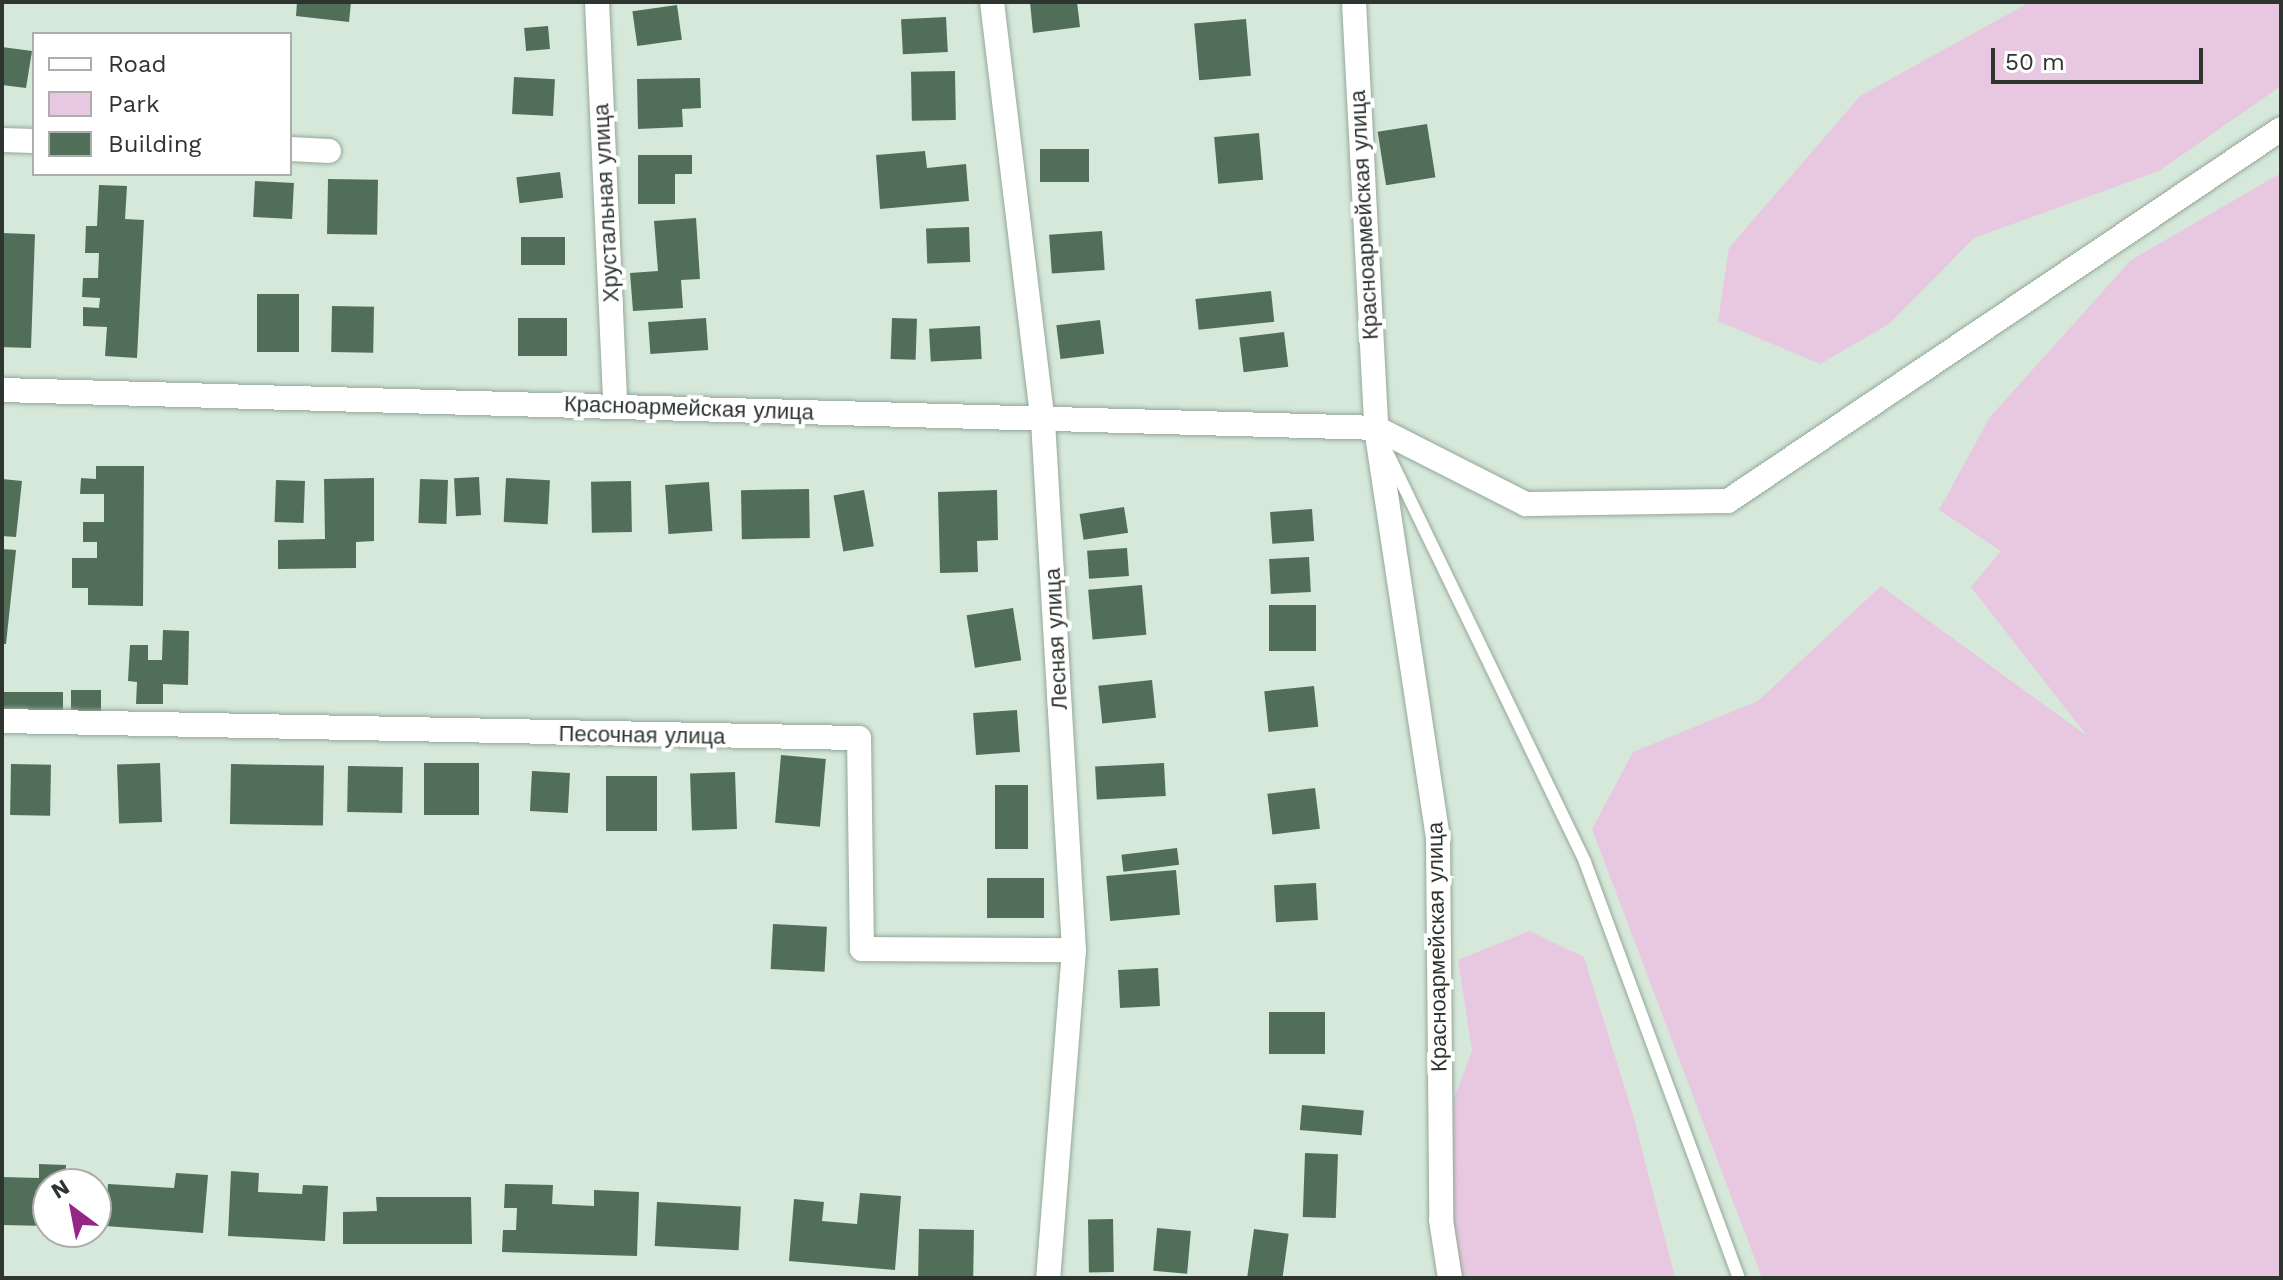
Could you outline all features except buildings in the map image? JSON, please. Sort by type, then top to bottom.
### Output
[{"type":"street","name":"Хрустальная улица","points":[[597,2],[615,404]]},
{"type":"street","name":"Лесная улица","points":[[992,2],[1043,421],[1074,950],[1048,1278]]},
{"type":"street","name":"Красноармейская улица","points":[[1354,2],[1376,428],[1438,840],[1441,1220],[1450,1278]]},
{"type":"street","points":[[1376,428],[1526,504],[1728,501],[2281,129]]},
{"type":"street","points":[[2,140],[32,141]]},
{"type":"street","points":[[292,149],[329,151]]},
{"type":"street","name":"Красноармейская улица","points":[[2,390],[615,404],[1043,421],[1376,428]]},
{"type":"street","name":"Песочная улица","points":[[2,721],[859,738],[862,949],[1074,950]]},
{"type":"lane","points":[[1376,428],[1585,862],[1739,1278]]},
{"type":"green space","points":[[2030,2],[2281,2],[2281,86],[2159,171],[1974,238],[1889,324],[1820,364],[1718,321],[1729,248],[1860,96]]},
{"type":"green space","points":[[2281,173],[2281,1278],[1762,1278],[1592,829],[1633,752],[1758,701],[1881,586],[2087,736],[1971,587],[2001,551],[1939,510],[1990,417],[2131,260]]},
{"type":"green space","points":[[1529,931],[1584,957],[1632,1111],[1675,1278],[1452,1278],[1440,1135],[1472,1051],[1458,960]]}]
